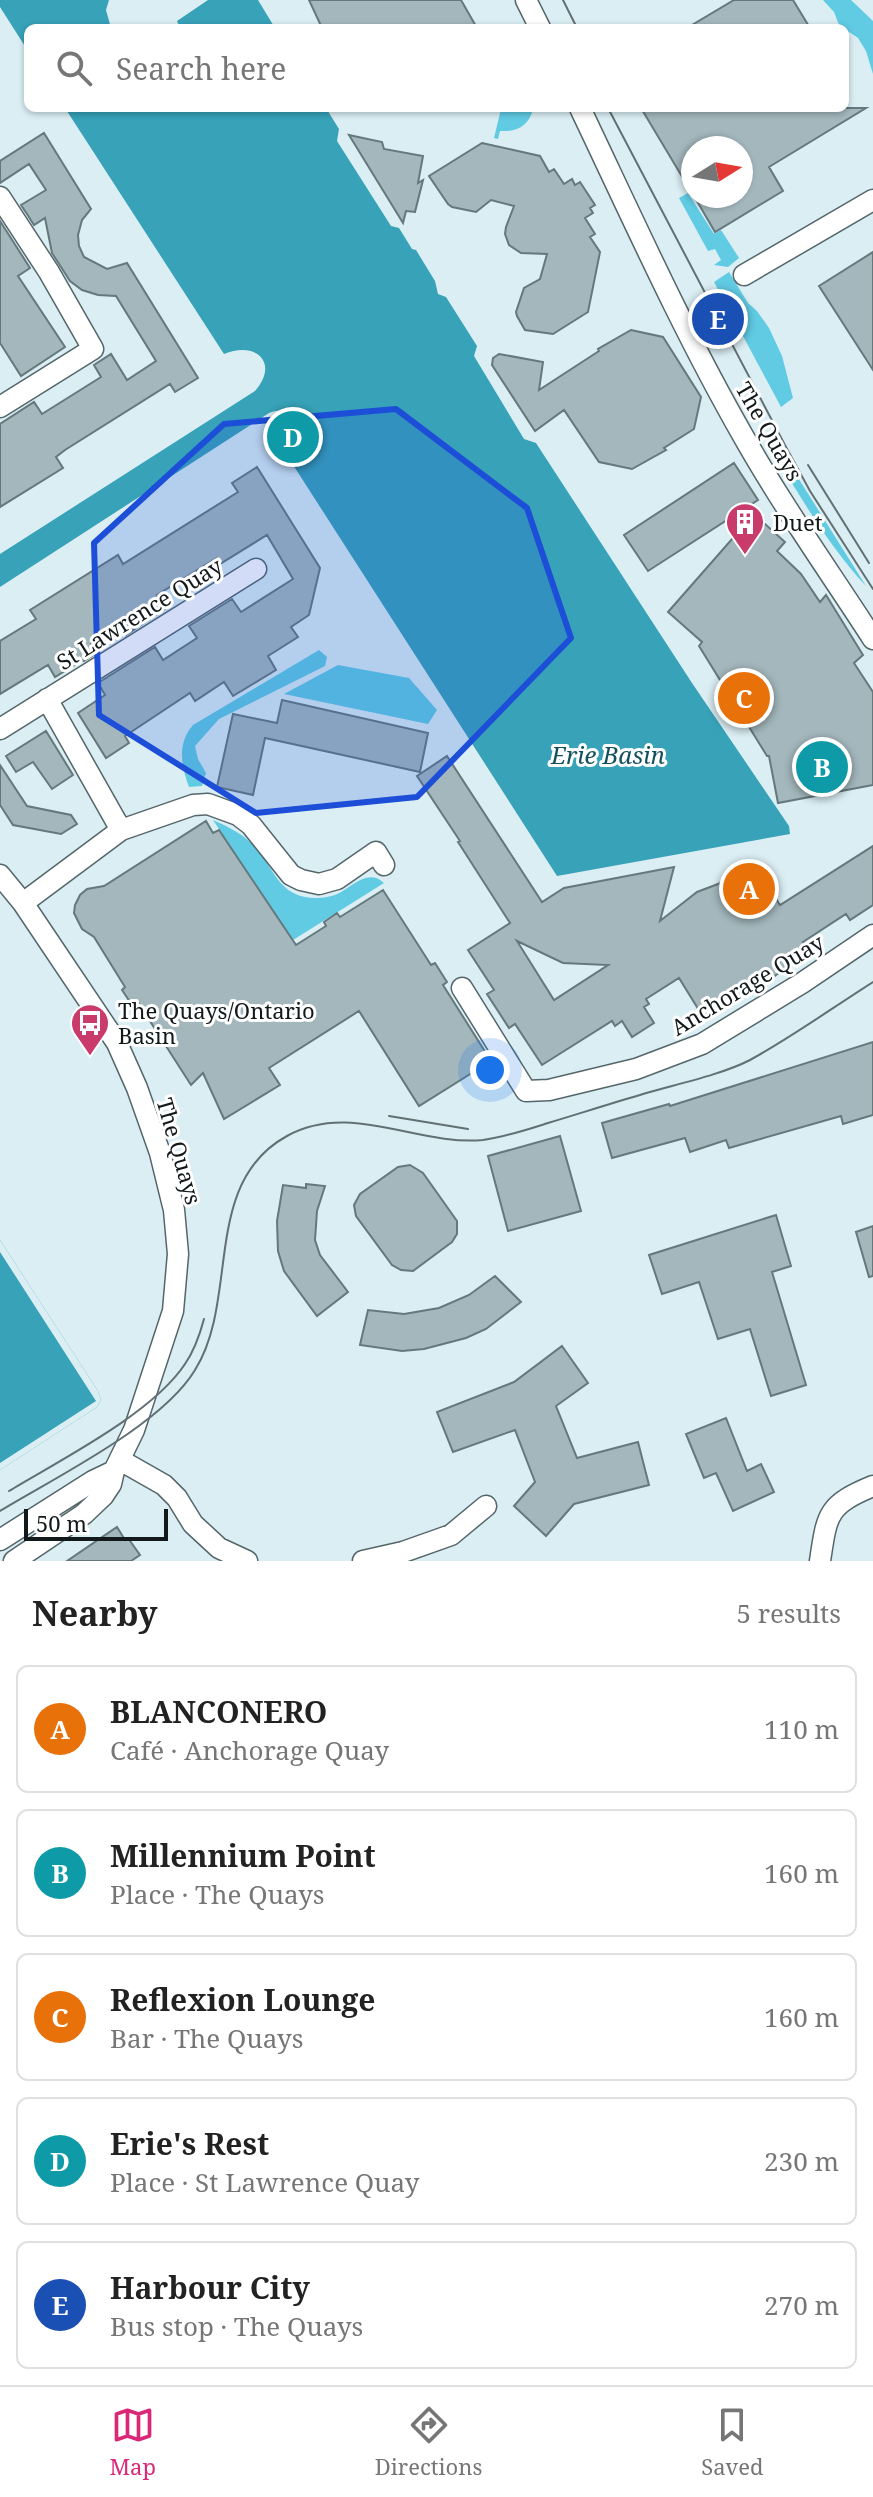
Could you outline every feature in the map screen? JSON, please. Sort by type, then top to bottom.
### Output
[{"type":"street","points":[[526,0],[538,24]]},
{"type":"street","name":"The Quays","points":[[582,112],[701,359],[740,432],[808,543],[873,639]]},
{"type":"street","points":[[0,197],[49,272],[93,349],[0,407]]},
{"type":"street","points":[[744,275],[873,200]]},
{"type":"street","name":"St Lawrence Quay","points":[[0,729],[256,569]]},
{"type":"street","name":"St Lawrence Quay","points":[[47,699],[121,830]]},
{"type":"street","points":[[23,903],[121,830],[179,808],[208,804],[238,815],[251,825],[291,875],[301,880],[319,884],[337,879],[380,858]]},
{"type":"street","name":"The Quays","points":[[0,875],[23,903],[117,1043],[153,1130],[174,1210],[178,1254],[173,1311],[134,1430],[111,1484],[84,1514],[2,1561]]},
{"type":"street","name":"Anchorage Quay","points":[[462,988],[526,1091],[549,1090],[636,1069],[702,1044],[873,935]]},
{"type":"street","points":[[0,1540],[117,1466],[164,1485],[177,1498],[193,1524],[219,1548],[247,1561]]},
{"type":"street","points":[[821,1551],[828,1516],[849,1496],[868,1488]]},
{"type":"street","points":[[363,1561],[403,1552],[412,1554],[451,1535],[486,1506]]},
{"type":"street","name":"The Quays","points":[[14,1561],[58,1530]]},
{"type":"highlighted area","points":[[396,409],[527,508],[571,638],[417,797],[256,813],[99,715],[94,543],[224,424]]},
{"type":"shaded area","points":[[823,0],[851,0],[873,21],[873,74],[858,38],[849,32],[849,24],[839,24],[834,12]]},
{"type":"shaded area","points":[[500,112],[532,112],[521,127],[500,131],[498,139],[494,138]]},
{"type":"shaded area","points":[[684,208],[698,208],[714,234],[721,230],[739,258],[728,267],[714,265],[721,260],[715,249],[708,251]]},
{"type":"shaded area","points":[[729,272],[748,303],[769,328],[782,356],[793,398],[781,407],[714,282]]},
{"type":"shaded area","points":[[775,441],[866,586],[826,536],[769,446]]},
{"type":"shaded area","points":[[319,650],[327,657],[325,666],[219,719],[195,746],[206,773],[202,786],[189,787],[182,755],[184,739],[193,725]]},
{"type":"shaded area","points":[[338,665],[409,678],[437,710],[428,724],[284,694]]},
{"type":"shaded area","points":[[213,820],[250,842],[281,883],[295,894],[309,898],[328,897],[372,877],[384,883],[293,940]]},
{"type":"water","points":[[0,0],[258,0],[273,24],[24,24],[24,45],[0,7]]},
{"type":"water","name":"Erie Basin","points":[[68,112],[328,112],[339,129],[337,141],[391,226],[399,228],[412,249],[416,250],[435,281],[438,294],[446,297],[477,346],[474,356],[524,439],[536,443],[789,826],[790,834],[557,876],[288,457],[297,449],[303,431],[302,423],[290,412],[280,410],[269,413],[0,587],[0,554],[255,391],[265,371],[260,357],[245,350],[224,354]]},
{"type":"water","points":[[0,1240],[101,1400],[97,1407],[0,1470]]},
{"type":"pier","points":[[109,0],[208,0],[177,21],[178,24],[110,24],[106,10]]},
{"type":"pier","points":[[0,1240],[101,1400],[97,1407],[0,1470],[0,1463],[96,1401],[0,1252]]},
{"type":"building","points":[[309,0],[461,0],[475,24],[320,24]]},
{"type":"building","points":[[734,0],[793,0],[808,24],[694,24]]},
{"type":"building","points":[[849,108],[866,108],[769,167],[783,191],[715,232],[701,208],[753,208],[753,136],[681,136],[681,175],[643,112],[849,112]]},
{"type":"building","points":[[44,133],[91,209],[82,220],[78,235],[84,257],[107,269],[127,263],[198,378],[175,392],[170,384],[65,450],[56,457],[63,468],[0,507],[0,424],[34,402],[42,414],[101,377],[94,365],[111,354],[127,380],[156,361],[116,296],[82,290],[70,281],[52,253],[45,218],[34,225],[21,205],[46,190],[29,164],[0,183],[0,161]]},
{"type":"building","points":[[349,135],[382,142],[384,149],[423,156],[418,183],[423,180],[415,212],[406,211],[403,223]]},
{"type":"building","points":[[482,143],[540,156],[549,172],[554,169],[564,184],[572,179],[575,185],[580,182],[595,205],[590,208],[593,213],[585,218],[595,234],[590,237],[600,252],[588,312],[553,334],[525,330],[517,316],[524,288],[540,279],[547,254],[521,253],[509,245],[505,234],[514,206],[491,200],[476,212],[452,207],[429,176]]},
{"type":"building","points":[[0,221],[30,268],[18,276],[65,347],[21,376],[0,343]]},
{"type":"building","points":[[873,252],[873,370],[819,286]]},
{"type":"building","points":[[631,330],[663,337],[701,397],[694,429],[664,448],[666,450],[632,469],[599,462],[564,410],[535,431],[492,365],[493,358],[499,354],[543,362],[539,390]]},
{"type":"building","points":[[734,463],[758,500],[648,571],[624,535]]},
{"type":"building","points":[[257,467],[320,568],[309,615],[291,627],[298,637],[268,656],[276,670],[233,696],[224,682],[195,701],[190,693],[125,736],[129,743],[106,758],[78,713],[105,695],[98,683],[155,647],[163,660],[197,638],[189,626],[232,599],[241,612],[293,579],[267,535],[220,564],[217,558],[157,595],[166,608],[126,635],[120,624],[91,643],[97,653],[84,661],[55,677],[48,665],[0,694],[0,641],[36,619],[30,610],[118,555],[123,564],[238,492],[232,483]]},
{"type":"building","points":[[754,514],[785,542],[777,551],[801,574],[820,602],[826,595],[863,655],[854,663],[873,692],[873,785],[778,803],[769,756],[699,646],[702,642],[668,612]]},
{"type":"building","points":[[282,700],[428,733],[420,772],[265,738],[253,795],[217,787],[233,714],[277,723]]},
{"type":"building","points":[[46,731],[73,775],[52,789],[33,762],[16,772],[6,756]]},
{"type":"building","points":[[447,756],[542,902],[564,888],[674,867],[660,921],[697,892],[718,884],[753,862],[780,905],[873,846],[873,905],[850,920],[846,914],[803,942],[811,953],[759,990],[705,1020],[679,978],[646,999],[649,1004],[644,1007],[654,1023],[632,1037],[622,1021],[615,1026],[612,1021],[542,1065],[515,1024],[509,1028],[487,994],[494,990],[468,950],[510,923],[417,776]],"holes":[[[517,941],[563,963],[608,965],[554,1000]]]},
{"type":"building","points":[[0,765],[27,806],[71,815],[77,824],[61,834],[13,825],[0,805]]},
{"type":"building","points":[[206,821],[213,833],[219,830],[296,945],[326,926],[324,922],[337,913],[340,917],[383,890],[431,965],[435,963],[447,982],[443,985],[491,1061],[419,1106],[359,1011],[269,1068],[280,1085],[224,1119],[203,1073],[191,1085],[139,1004],[134,1008],[122,990],[125,987],[94,937],[82,929],[74,913],[80,895],[87,889],[104,886]]},
{"type":"building","points":[[873,1042],[873,1115],[843,1124],[841,1116],[729,1148],[726,1140],[690,1152],[685,1138],[612,1158],[602,1123],[670,1106]]},
{"type":"building","points":[[560,1136],[581,1211],[508,1231],[488,1156]]},
{"type":"building","points":[[410,1165],[423,1173],[457,1221],[457,1234],[452,1242],[413,1271],[392,1265],[356,1216],[354,1205],[360,1194],[398,1167]]},
{"type":"building","points":[[306,1184],[325,1186],[317,1211],[315,1240],[320,1255],[348,1292],[317,1316],[284,1271],[278,1251],[277,1221],[283,1185],[306,1188]]},
{"type":"building","points":[[776,1215],[791,1266],[772,1272],[806,1385],[771,1396],[750,1329],[718,1339],[699,1282],[662,1294],[649,1255]]},
{"type":"building","points":[[873,1226],[873,1276],[869,1277],[856,1232]]},
{"type":"building","points":[[495,1276],[521,1302],[486,1329],[466,1338],[424,1349],[402,1351],[360,1345],[368,1310],[404,1314],[439,1308],[469,1295]]},
{"type":"building","points":[[562,1346],[588,1383],[556,1406],[577,1458],[638,1442],[649,1485],[574,1504],[546,1536],[514,1506],[535,1482],[515,1430],[453,1452],[437,1412],[514,1382]]},
{"type":"building","points":[[726,1418],[747,1471],[761,1464],[774,1492],[733,1511],[716,1473],[704,1478],[686,1434]]},
{"type":"building","points":[[117,1527],[140,1555],[131,1561],[67,1561]]},
{"type":"tram line","points":[[563,0],[575,24]]},
{"type":"tram line","points":[[610,112],[810,491],[873,589]]},
{"type":"tram line","points":[[808,465],[869,563]]},
{"type":"tram line","points":[[0,1511],[134,1430],[179,1390],[195,1370],[208,1341],[216,1310],[232,1212],[243,1182],[260,1157],[287,1136],[311,1126],[335,1123],[359,1123],[458,1140],[483,1140],[507,1135],[711,1075],[750,1060],[873,982]]},
{"type":"tram line","points":[[389,1116],[468,1129]]},
{"type":"tram line","points":[[9,1491],[104,1435],[151,1401],[185,1364],[204,1319]]},
{"type":"place","name":"Harbour City","points":[[718,319]]},
{"type":"place","name":"Erie's Rest","points":[[293,437]]},
{"type":"place","name":"Duet","points":[[745,556]]},
{"type":"place","name":"Reflexion Lounge","points":[[744,698]]},
{"type":"place","name":"Millennium Point","points":[[822,767]]},
{"type":"place","name":"BLANCONERO","points":[[749,889]]},
{"type":"place","name":"The Quays/Ontario Basin","points":[[90,1057]]}]
